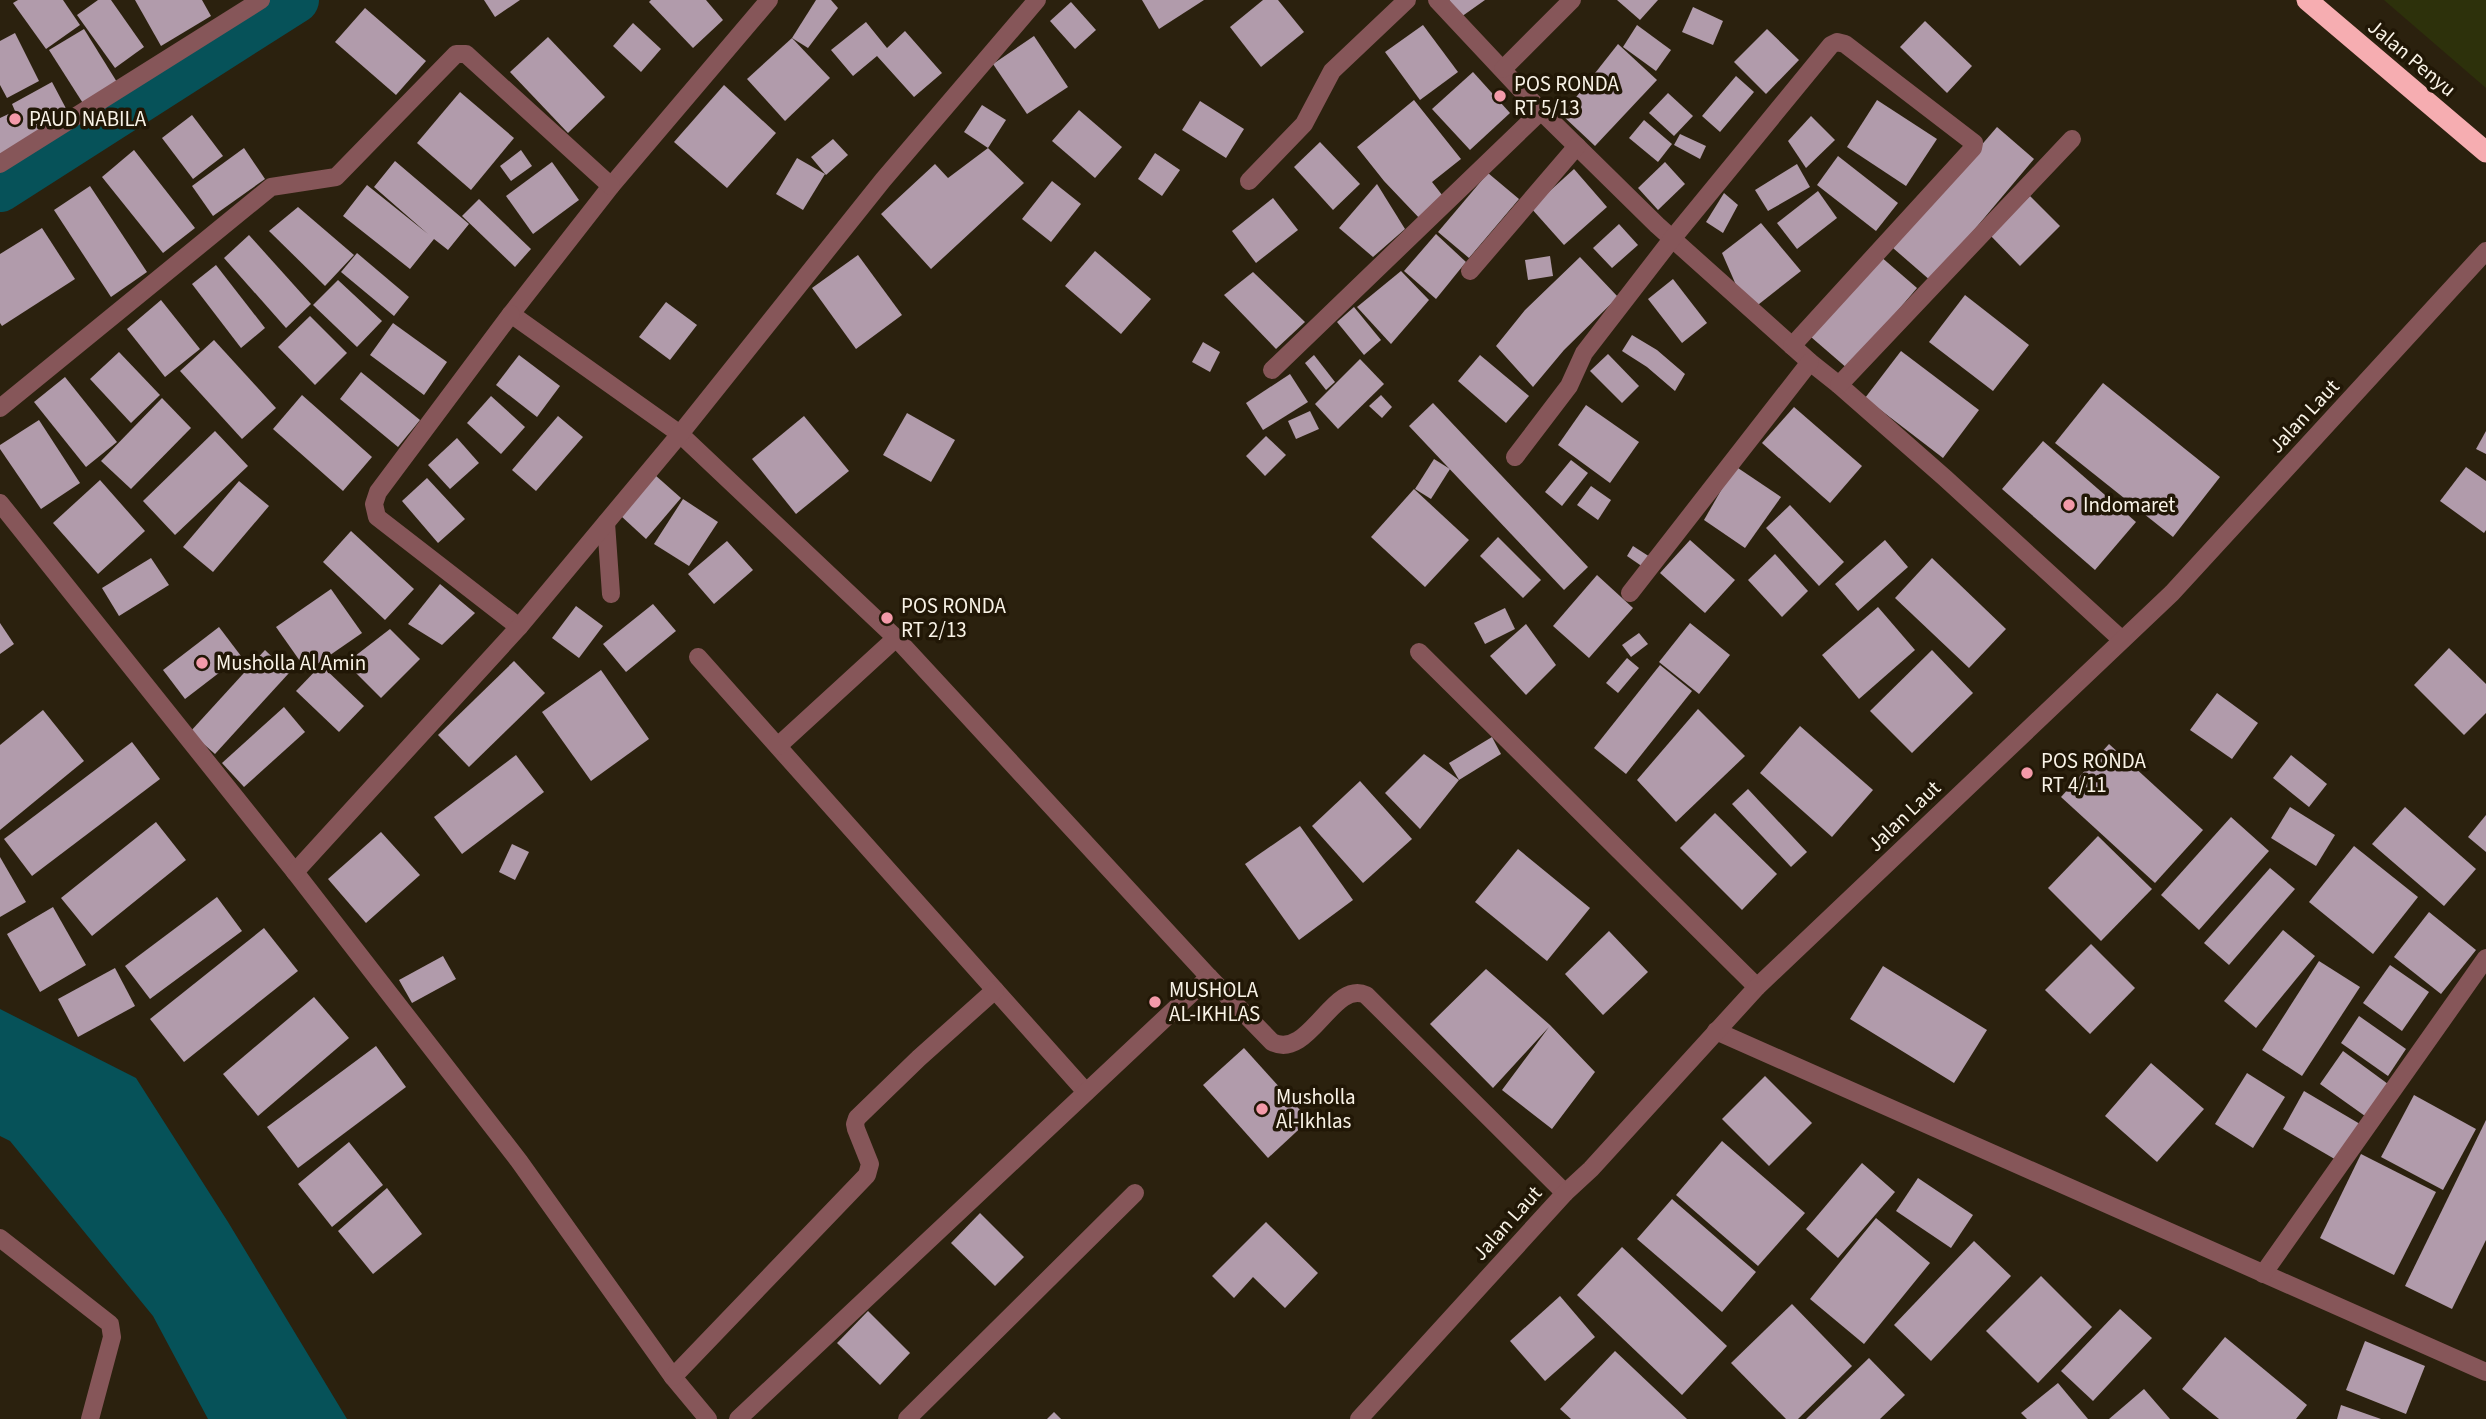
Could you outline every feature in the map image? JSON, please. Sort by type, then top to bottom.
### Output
[{"type":"highway","name":"Jalan Penyu","points":[[2307,0],[2486,152]]},
{"type":"street","points":[[0,163],[234,9],[261,0]]},
{"type":"street","points":[[519,626],[377,517],[374,504],[378,492],[611,186],[769,0]]},
{"type":"street","points":[[295,872],[519,626],[680,434],[883,180],[1037,0]]},
{"type":"street","points":[[1249,181],[1304,124],[1332,71],[1407,0]]},
{"type":"street","points":[[1437,0],[1541,111],[1672,239],[1955,487],[2122,640]]},
{"type":"street","points":[[1503,69],[1572,0]]},
{"type":"street","points":[[1514,457],[1569,386],[1584,353],[1672,239],[1833,43],[1845,44],[1973,142],[1973,148],[1792,346]]},
{"type":"street","points":[[0,408],[271,187],[336,177],[456,54],[466,54],[611,186]]},
{"type":"street","points":[[1272,370],[1541,111]]},
{"type":"street","points":[[1839,385],[2073,139]]},
{"type":"street","points":[[1470,271],[1577,146]]},
{"type":"street","name":"Jalan Laut","points":[[1359,1419],[1757,987],[2172,593],[2486,251]]},
{"type":"street","points":[[511,314],[680,434],[896,638],[1272,1042],[1284,1046],[1296,1042],[1348,994],[1360,992],[1366,995],[1565,1193]]},
{"type":"street","points":[[1630,593],[1810,362]]},
{"type":"street","points":[[0,503],[295,872],[519,1161],[673,1377],[708,1419]]},
{"type":"street","points":[[606,523],[611,594]]},
{"type":"street","points":[[778,746],[896,638]]},
{"type":"street","points":[[1419,652],[1757,987]]},
{"type":"street","points":[[698,657],[1086,1092]]},
{"type":"street","points":[[2263,1274],[2486,958]]},
{"type":"street","points":[[738,1419],[1209,977]]},
{"type":"street","points":[[673,1377],[867,1175],[870,1164],[856,1129],[858,1118],[919,1058],[995,990]]},
{"type":"street","points":[[1716,1031],[2486,1371]]},
{"type":"street","points":[[907,1419],[1135,1193]]},
{"type":"street","points":[[0,1238],[110,1324],[112,1337],[90,1419]]},
{"type":"green space","points":[[2384,0],[2486,0],[2486,88]]},
{"type":"water","points":[[0,1009],[136,1078],[228,1222],[347,1419],[208,1419],[153,1316],[10,1141],[0,1136]]},
{"type":"building","points":[[18,0],[63,0],[80,25],[46,49],[13,3]]},
{"type":"building","points":[[98,0],[111,0],[144,47],[115,68],[77,15]]},
{"type":"building","points":[[135,0],[202,0],[211,16],[161,46]]},
{"type":"building","points":[[484,0],[520,0],[495,17]]},
{"type":"building","points":[[706,0],[723,20],[693,48],[649,2]]},
{"type":"building","points":[[816,0],[831,0],[838,8],[808,48],[792,38]]},
{"type":"building","points":[[1142,0],[1204,0],[1159,29]]},
{"type":"building","points":[[1263,0],[1278,0],[1304,32],[1261,67],[1230,27]]},
{"type":"building","points":[[1449,0],[1485,0],[1461,17]]},
{"type":"building","points":[[1617,0],[1658,0],[1640,20]]},
{"type":"building","points":[[1071,2],[1096,30],[1075,49],[1050,21]]},
{"type":"building","points":[[1693,7],[1723,21],[1713,45],[1682,32]]},
{"type":"building","points":[[365,8],[426,61],[396,95],[335,42]]},
{"type":"building","points":[[1925,21],[1972,66],[1947,93],[1900,47]]},
{"type":"building","points":[[866,22],[887,48],[905,31],[942,73],[914,97],[877,56],[853,76],[831,50]]},
{"type":"building","points":[[633,23],[661,49],[641,72],[613,46]]},
{"type":"building","points":[[1423,25],[1458,72],[1420,100],[1385,52]]},
{"type":"building","points":[[1637,25],[1671,50],[1656,71],[1623,47]]},
{"type":"building","points":[[84,29],[120,87],[86,108],[49,50]]},
{"type":"building","points":[[1767,29],[1799,60],[1766,94],[1734,62]]},
{"type":"building","points":[[15,33],[39,81],[7,98],[0,85],[0,41]]},
{"type":"building","points":[[1034,36],[1068,87],[1027,114],[993,64]]},
{"type":"building","points":[[548,37],[605,97],[568,133],[510,72]]},
{"type":"building","points":[[792,38],[830,78],[785,121],[747,79]]},
{"type":"building","points":[[1618,44],[1657,80],[1595,146],[1562,115]]},
{"type":"building","points":[[1473,72],[1510,113],[1470,150],[1432,109]]},
{"type":"building","points":[[1736,76],[1754,92],[1720,132],[1702,116]]},
{"type":"building","points":[[52,82],[70,116],[0,161],[0,118],[15,111],[12,104]]},
{"type":"building","points":[[724,85],[776,133],[727,188],[674,142]]},
{"type":"building","points":[[460,92],[514,138],[471,190],[417,143]]},
{"type":"building","points":[[1668,93],[1693,116],[1674,136],[1649,113]]},
{"type":"building","points":[[1414,100],[1461,159],[1432,182],[1446,200],[1422,221],[1384,181],[1357,147]]},
{"type":"building","points":[[1877,100],[1937,139],[1906,186],[1847,147]]},
{"type":"building","points":[[1200,101],[1244,129],[1226,158],[1182,130]]},
{"type":"building","points":[[982,105],[1006,120],[988,148],[964,132]]},
{"type":"building","points":[[1079,110],[1122,147],[1095,178],[1052,141]]},
{"type":"building","points":[[192,115],[223,156],[193,179],[162,138]]},
{"type":"building","points":[[1811,116],[1835,140],[1806,168],[1788,141]]},
{"type":"building","points":[[1644,120],[1672,144],[1658,162],[1629,138]]},
{"type":"building","points":[[1997,127],[2034,159],[1931,281],[1893,248]]},
{"type":"building","points":[[1680,134],[1706,146],[1700,159],[1674,145]]},
{"type":"building","points":[[833,139],[848,155],[826,175],[811,157]]},
{"type":"building","points":[[1320,142],[1360,184],[1333,210],[1294,167]]},
{"type":"building","points":[[244,148],[265,179],[213,216],[192,186]]},
{"type":"building","points":[[988,148],[1024,183],[931,269],[881,214],[935,164],[948,178]]},
{"type":"building","points":[[134,150],[195,228],[163,253],[102,177]]},
{"type":"building","points":[[521,150],[532,166],[511,181],[500,166]]},
{"type":"building","points":[[1155,153],[1180,170],[1162,196],[1138,179]]},
{"type":"building","points":[[1838,156],[1898,203],[1876,231],[1817,185]]},
{"type":"building","points":[[797,158],[825,174],[803,210],[776,194]]},
{"type":"building","points":[[395,161],[469,224],[448,250],[434,239],[410,269],[343,216],[367,185],[428,234],[374,187]]},
{"type":"building","points":[[552,162],[579,200],[533,234],[506,196]]},
{"type":"building","points":[[1665,162],[1685,184],[1658,210],[1638,188]]},
{"type":"building","points":[[1797,164],[1810,187],[1768,211],[1755,190]]},
{"type":"building","points":[[1574,169],[1607,207],[1564,245],[1531,208]]},
{"type":"building","points":[[1488,173],[1519,199],[1469,258],[1438,232]]},
{"type":"building","points":[[1052,181],[1081,204],[1051,242],[1022,219]]},
{"type":"building","points":[[1377,184],[1405,229],[1373,257],[1339,228]]},
{"type":"building","points":[[90,186],[147,272],[111,297],[54,210]]},
{"type":"building","points":[[1818,191],[1837,218],[1797,249],[1777,223]]},
{"type":"building","points":[[1724,193],[1738,205],[1723,233],[1706,222]]},
{"type":"building","points":[[2030,196],[2060,226],[2020,266],[1990,235]]},
{"type":"building","points":[[1273,198],[1298,230],[1256,263],[1232,231]]},
{"type":"building","points":[[479,199],[531,249],[515,267],[462,216]]},
{"type":"building","points":[[298,207],[354,255],[325,286],[269,231]]},
{"type":"building","points":[[1761,223],[1801,271],[1754,308],[1736,285],[1722,253]]},
{"type":"building","points":[[1619,224],[1638,245],[1612,268],[1593,248]]},
{"type":"building","points":[[42,228],[75,279],[2,326],[0,254]]},
{"type":"building","points":[[1436,234],[1466,262],[1436,299],[1404,271]]},
{"type":"building","points":[[249,235],[311,304],[286,328],[224,258]]},
{"type":"building","points":[[1095,251],[1151,299],[1121,334],[1065,286]]},
{"type":"building","points":[[357,253],[409,297],[394,316],[341,272]]},
{"type":"building","points":[[858,255],[902,315],[856,349],[812,288]]},
{"type":"building","points":[[1550,256],[1553,276],[1528,280],[1525,260]]},
{"type":"building","points":[[1880,256],[1917,288],[1848,369],[1811,337]]},
{"type":"building","points":[[1580,257],[1618,297],[1564,350],[1533,387],[1496,346],[1525,310]]},
{"type":"building","points":[[216,265],[265,328],[241,348],[192,284]]},
{"type":"building","points":[[1401,271],[1429,300],[1391,344],[1357,307]]},
{"type":"building","points":[[1253,272],[1305,322],[1276,349],[1224,295]]},
{"type":"building","points":[[1673,279],[1707,323],[1682,343],[1648,299]]},
{"type":"building","points":[[338,280],[382,321],[357,347],[313,305]]},
{"type":"building","points":[[1965,295],[2029,345],[1993,391],[1929,342]]},
{"type":"building","points":[[161,300],[200,349],[165,377],[127,329]]},
{"type":"building","points":[[666,302],[697,325],[670,360],[639,337]]},
{"type":"building","points":[[1354,307],[1381,340],[1364,355],[1337,322]]},
{"type":"building","points":[[310,316],[347,353],[315,385],[278,347]]},
{"type":"building","points":[[393,323],[447,362],[424,395],[370,355]]},
{"type":"building","points":[[1632,335],[1657,350],[1685,374],[1675,391],[1647,367],[1622,351]]},
{"type":"building","points":[[214,340],[276,408],[242,439],[180,371]]},
{"type":"building","points":[[1203,342],[1220,352],[1210,372],[1192,362]]},
{"type":"building","points":[[1901,351],[1979,410],[1943,458],[1865,398]]},
{"type":"building","points":[[119,352],[160,395],[131,423],[90,379]]},
{"type":"building","points":[[1608,354],[1639,386],[1622,403],[1590,371]]},
{"type":"building","points":[[519,355],[560,386],[537,417],[496,385]]},
{"type":"building","points":[[1314,355],[1335,382],[1326,390],[1305,363]]},
{"type":"building","points":[[1480,355],[1529,396],[1506,423],[1458,381]]},
{"type":"building","points":[[1360,359],[1384,384],[1338,429],[1315,404]]},
{"type":"building","points":[[361,372],[420,420],[398,447],[340,399]]},
{"type":"building","points":[[1290,374],[1308,402],[1263,430],[1246,403]]},
{"type":"building","points":[[65,377],[117,442],[86,467],[34,402]]},
{"type":"building","points":[[2103,383],[2220,477],[2173,537],[2055,443]]},
{"type":"building","points":[[302,395],[372,457],[343,491],[273,429]]},
{"type":"building","points":[[1381,395],[1392,407],[1382,418],[1369,406]]},
{"type":"building","points":[[491,396],[525,427],[501,454],[467,423]]},
{"type":"building","points":[[162,398],[191,428],[131,489],[101,461]]},
{"type":"building","points":[[1433,403],[1588,567],[1564,590],[1409,426]]},
{"type":"building","points":[[1586,405],[1639,442],[1610,483],[1558,445]]},
{"type":"building","points":[[1794,407],[1862,466],[1830,503],[1762,443]]},
{"type":"building","points":[[1310,411],[1319,429],[1296,439],[1288,421]]},
{"type":"building","points":[[907,413],[955,440],[931,482],[883,455]]},
{"type":"building","points":[[558,416],[583,437],[536,491],[512,470]]},
{"type":"building","points":[[804,416],[849,471],[796,514],[752,459]]},
{"type":"building","points":[[39,420],[80,483],[41,509],[0,449],[0,445]]},
{"type":"building","points":[[215,431],[248,466],[175,535],[143,501]]},
{"type":"building","points":[[2486,431],[2486,454],[2476,449]]},
{"type":"building","points":[[1266,436],[1286,455],[1265,476],[1246,456]]},
{"type":"building","points":[[457,438],[479,463],[450,489],[428,465]]},
{"type":"building","name":"Indomaret","points":[[2043,441],[2136,522],[2095,570],[2002,489]]},
{"type":"building","points":[[1434,459],[1450,469],[1431,499],[1415,489]]},
{"type":"building","points":[[1571,460],[1588,473],[1562,506],[1545,492]]},
{"type":"building","points":[[1735,466],[1781,497],[1745,548],[1704,520]]},
{"type":"building","points":[[2466,467],[2486,481],[2484,533],[2440,501]]},
{"type":"building","points":[[655,475],[681,498],[646,539],[621,516]]},
{"type":"building","points":[[427,478],[465,519],[438,543],[402,501]]},
{"type":"building","points":[[100,480],[145,531],[98,574],[53,523]]},
{"type":"building","points":[[239,481],[269,506],[213,572],[183,547]]},
{"type":"building","points":[[1591,486],[1611,500],[1598,520],[1577,505]]},
{"type":"building","points":[[1414,489],[1469,540],[1425,587],[1371,537]]},
{"type":"building","points":[[683,499],[718,522],[689,566],[654,544]]},
{"type":"building","points":[[1790,505],[1844,562],[1819,586],[1766,528]]},
{"type":"building","points":[[351,531],[414,589],[385,620],[323,562]]},
{"type":"building","points":[[1498,537],[1541,580],[1523,598],[1480,556]]},
{"type":"building","points":[[1690,540],[1735,580],[1705,613],[1660,573]]},
{"type":"building","points":[[1885,540],[1908,567],[1858,611],[1835,584]]},
{"type":"building","points":[[727,541],[753,570],[714,604],[688,574]]},
{"type":"building","points":[[1633,546],[1650,557],[1643,567],[1627,556]]},
{"type":"building","points":[[1775,554],[1808,591],[1782,617],[1748,580]]},
{"type":"building","points":[[151,558],[169,585],[119,616],[102,588]]},
{"type":"building","points":[[1932,558],[2006,629],[1969,668],[1895,598]]},
{"type":"building","points":[[1597,575],[1633,608],[1589,658],[1553,626]]},
{"type":"building","points":[[440,584],[475,613],[442,645],[408,624]]},
{"type":"building","points":[[331,589],[362,633],[307,671],[276,627]]},
{"type":"building","points":[[653,604],[676,631],[626,672],[603,644]]},
{"type":"building","points":[[576,606],[603,626],[579,658],[552,638]]},
{"type":"building","points":[[1878,607],[1915,650],[1859,699],[1822,655]]},
{"type":"building","points":[[1505,608],[1515,629],[1485,644],[1474,623]]},
{"type":"building","points":[[0,623],[14,644],[0,654]]},
{"type":"building","points":[[1690,623],[1730,655],[1699,694],[1659,662]]},
{"type":"building","points":[[1526,624],[1556,665],[1526,695],[1490,656]]},
{"type":"building","name":"Musholla Al Amin","points":[[219,627],[241,656],[185,699],[163,670]]},
{"type":"building","points":[[390,629],[420,659],[381,698],[346,663]]},
{"type":"building","points":[[1639,633],[1648,644],[1631,657],[1622,645]]},
{"type":"building","points":[[2449,648],[2486,684],[2486,713],[2464,735],[2414,685]]},
{"type":"building","points":[[265,650],[289,673],[215,754],[190,732]]},
{"type":"building","points":[[1932,650],[1973,693],[1912,753],[1870,711]]},
{"type":"building","points":[[1627,658],[1639,668],[1618,693],[1606,683]]},
{"type":"building","points":[[514,661],[545,693],[469,767],[438,735]]},
{"type":"building","points":[[321,665],[364,706],[339,732],[296,691]]},
{"type":"building","points":[[1660,665],[1692,691],[1626,774],[1594,748]]},
{"type":"building","points":[[601,670],[649,739],[591,781],[542,712]]},
{"type":"building","points":[[2217,693],[2258,723],[2232,759],[2190,730]]},
{"type":"building","points":[[284,707],[305,732],[244,787],[222,763]]},
{"type":"building","points":[[1698,709],[1745,756],[1676,822],[1637,780]]},
{"type":"building","points":[[43,710],[84,761],[0,830],[0,745]]},
{"type":"building","points":[[1800,726],[1873,790],[1832,837],[1760,773]]},
{"type":"building","points":[[1492,737],[1501,754],[1459,780],[1449,763]]},
{"type":"building","points":[[132,742],[160,779],[32,876],[4,839]]},
{"type":"building","points":[[2109,744],[2203,830],[2155,883],[2061,797]]},
{"type":"building","points":[[1424,754],[1459,780],[1420,829],[1385,793]]},
{"type":"building","points":[[516,755],[544,792],[462,854],[434,817]]},
{"type":"building","points":[[2291,755],[2327,784],[2309,807],[2273,778]]},
{"type":"building","points":[[1360,781],[1412,839],[1363,883],[1312,826]]},
{"type":"building","points":[[1748,789],[1807,852],[1791,867],[1732,804]]},
{"type":"building","points":[[2290,807],[2335,835],[2316,866],[2271,838]]},
{"type":"building","points":[[2405,807],[2476,869],[2444,906],[2372,844]]},
{"type":"building","points":[[1715,813],[1777,874],[1742,910],[1680,848]]},
{"type":"building","points":[[2486,815],[2486,852],[2468,837]]},
{"type":"building","points":[[2231,817],[2269,851],[2199,930],[2161,895]]},
{"type":"building","points":[[156,822],[186,860],[92,936],[61,898]]},
{"type":"building","points":[[1300,826],[1353,900],[1299,940],[1245,864]]},
{"type":"building","points":[[381,832],[420,875],[366,923],[328,879]]},
{"type":"building","points":[[2098,836],[2152,889],[2101,941],[2048,888]]},
{"type":"building","points":[[512,844],[529,852],[515,880],[499,872]]},
{"type":"building","points":[[2354,846],[2418,897],[2373,954],[2309,902]]},
{"type":"building","points":[[1518,849],[1590,908],[1547,961],[1475,902]]},
{"type":"building","points":[[0,857],[26,902],[0,917]]},
{"type":"building","points":[[2270,868],[2295,889],[2229,965],[2204,943]]},
{"type":"building","points":[[217,897],[242,931],[150,999],[125,966]]},
{"type":"building","points":[[53,907],[86,965],[40,992],[7,934]]},
{"type":"building","points":[[2429,912],[2476,950],[2441,994],[2394,957]]},
{"type":"building","points":[[264,928],[298,971],[184,1062],[150,1019]]},
{"type":"building","points":[[2283,930],[2315,956],[2256,1028],[2224,1001]]},
{"type":"building","points":[[1609,931],[1648,972],[1603,1015],[1565,974]]},
{"type":"building","points":[[2091,944],[2135,988],[2090,1034],[2045,990]]},
{"type":"building","points":[[443,956],[456,979],[412,1003],[399,980]]},
{"type":"building","points":[[2319,961],[2360,987],[2302,1076],[2262,1050]]},
{"type":"building","points":[[2390,965],[2429,992],[2402,1031],[2363,1003]]},
{"type":"building","points":[[1883,966],[1987,1030],[1954,1083],[1850,1019]]},
{"type":"building","points":[[115,968],[135,1006],[78,1037],[58,999]]},
{"type":"building","points":[[1486,969],[1550,1025],[1595,1072],[1552,1129],[1502,1090],[1549,1027],[1493,1088],[1430,1024]]},
{"type":"building","points":[[314,997],[349,1038],[258,1116],[223,1074]]},
{"type":"building","points":[[2359,1016],[2406,1049],[2388,1076],[2341,1043]]},
{"type":"building","points":[[376,1046],[406,1087],[298,1168],[267,1127]]},
{"type":"building","name":"Musholla Al-Ikhlas","points":[[1244,1048],[1309,1120],[1268,1158],[1203,1085]]},
{"type":"building","points":[[2343,1051],[2388,1084],[2365,1116],[2320,1084]]},
{"type":"building","points":[[2151,1063],[2204,1109],[2157,1162],[2105,1116]]},
{"type":"building","points":[[2247,1073],[2285,1097],[2253,1148],[2215,1124]]},
{"type":"building","points":[[1765,1076],[1812,1123],[1769,1166],[1722,1119]]},
{"type":"building","points":[[2304,1091],[2360,1124],[2338,1161],[2283,1129]]},
{"type":"building","points":[[2414,1095],[2476,1129],[2443,1190],[2381,1157]]},
{"type":"building","points":[[2486,1120],[2486,1240],[2452,1309],[2405,1286]]},
{"type":"building","points":[[1722,1141],[1805,1213],[1758,1266],[1676,1195]]},
{"type":"building","points":[[349,1142],[383,1185],[332,1227],[298,1184]]},
{"type":"building","points":[[2361,1154],[2436,1192],[2394,1275],[2320,1238]]},
{"type":"building","points":[[1862,1163],[1895,1192],[1838,1258],[1806,1229]]},
{"type":"building","points":[[1918,1178],[1973,1215],[1951,1248],[1896,1211]]},
{"type":"building","points":[[387,1188],[422,1234],[373,1274],[338,1231]]},
{"type":"building","points":[[1672,1199],[1756,1272],[1722,1312],[1637,1239]]},
{"type":"building","points":[[980,1213],[1024,1257],[995,1286],[951,1243]]},
{"type":"building","points":[[1876,1218],[1930,1263],[1864,1344],[1810,1299]]},
{"type":"building","points":[[1266,1222],[1318,1273],[1285,1308],[1253,1277],[1234,1298],[1212,1276]]},
{"type":"building","points":[[1974,1241],[2011,1276],[1931,1361],[1894,1325]]},
{"type":"building","points":[[1622,1247],[1727,1346],[1682,1395],[1577,1295]]},
{"type":"building","points":[[2041,1276],[2092,1327],[2038,1383],[1986,1331]]},
{"type":"building","points":[[1560,1296],[1595,1337],[1545,1381],[1510,1341]]},
{"type":"building","points":[[1792,1304],[1852,1366],[1798,1419],[1786,1419],[1731,1363]]},
{"type":"building","points":[[2120,1309],[2152,1338],[2093,1401],[2061,1371]]},
{"type":"building","points":[[868,1311],[910,1353],[880,1385],[837,1343]]},
{"type":"building","points":[[2225,1337],[2307,1405],[2296,1419],[2219,1419],[2182,1389]]},
{"type":"building","points":[[2365,1341],[2425,1366],[2406,1414],[2346,1390]]},
{"type":"building","points":[[1615,1351],[1687,1419],[1571,1419],[1560,1409]]},
{"type":"building","points":[[1869,1358],[1905,1395],[1880,1419],[1806,1419]]},
{"type":"building","points":[[2058,1383],[2088,1419],[2027,1419],[2021,1413]]},
{"type":"building","points":[[2144,1389],[2170,1419],[2109,1419]]},
{"type":"building","points":[[2341,1405],[2381,1419],[2337,1419]]},
{"type":"building","points":[[1054,1412],[1061,1419],[1047,1419]]},
{"type":"waterway","points":[[0,189],[296,0]]},
{"type":"place","name":"POS RONDA RT 5/13","points":[[1500,96]]},
{"type":"place","name":"PAUD NABILA","points":[[15,119]]},
{"type":"place","name":"Indomaret","points":[[2069,505]]},
{"type":"place","name":"POS RONDA RT 2/13","points":[[887,618]]},
{"type":"place","name":"Musholla Al Amin","points":[[202,663]]},
{"type":"place","name":"POS RONDA RT 4/11","points":[[2027,773]]},
{"type":"place","name":"MUSHOLA AL-IKHLAS","points":[[1155,1002]]},
{"type":"place","name":"Musholla Al-Ikhlas","points":[[1262,1109]]}]
